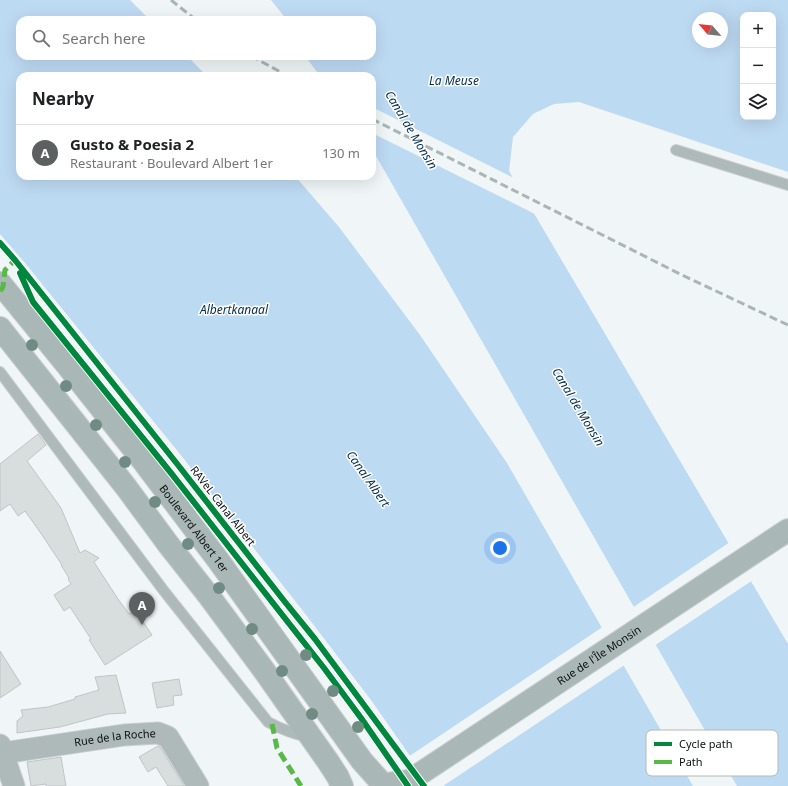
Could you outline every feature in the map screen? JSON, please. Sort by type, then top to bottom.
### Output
[{"type":"main road","name":"Boulevard Albert 1er","points":[[0,283],[143,461],[218,560],[362,761],[394,783]]},
{"type":"main road","points":[[0,328],[121,481],[209,596],[263,669],[335,772],[342,786]]},
{"type":"main road","name":"Rue de l'Île Monsin","points":[[394,783],[788,530]]},
{"type":"main road","points":[[349,786],[360,779],[370,778],[394,783]]},
{"type":"street","name":"Rue de la Roche","points":[[2,749],[124,735],[158,733],[168,737],[198,786]]},
{"type":"street","points":[[2,749],[14,786]]},
{"type":"lane","points":[[676,150],[788,185]]},
{"type":"lane","points":[[0,372],[164,591],[268,722],[297,735],[310,737]]},
{"type":"water","name":"Albertkanaal","points":[[0,0],[130,0],[146,16],[16,16],[16,60],[191,60],[203,72],[16,72],[16,180],[298,180],[339,227],[420,335],[507,463],[661,730],[646,730],[646,776],[687,776],[693,786],[431,786],[371,700],[303,611],[184,459],[0,234]]},
{"type":"water","name":"La Meuse","points":[[271,0],[788,0],[788,172],[579,102],[554,104],[533,114],[513,137],[509,171],[788,644],[788,786],[737,786],[731,776],[778,776],[778,730],[705,730],[376,156],[376,72],[317,72],[308,60],[376,60],[376,16],[284,16]]},
{"type":"pier","points":[[376,109],[516,179],[537,215],[376,135]]},
{"type":"pier","points":[[730,542],[753,580],[654,646],[632,608]]},
{"type":"pier","points":[[604,626],[626,664],[443,786],[429,786],[408,757]]},
{"type":"building","points":[[38,434],[46,445],[27,461],[61,508],[80,553],[85,550],[99,558],[94,562],[118,599],[129,614],[135,610],[152,635],[105,665],[89,640],[91,639],[70,607],[64,611],[54,595],[71,584],[62,565],[40,532],[25,511],[18,516],[10,504],[0,511],[0,464]]},
{"type":"building","points":[[0,651],[21,684],[0,698]]},
{"type":"building","points":[[116,675],[126,713],[108,714],[60,727],[17,733],[17,721],[23,716],[21,710],[48,707],[75,699],[75,697],[99,690],[95,677]]},
{"type":"building","points":[[179,679],[182,695],[173,696],[174,705],[157,708],[152,683]]},
{"type":"building","points":[[158,746],[184,786],[168,786],[156,767],[148,772],[139,757]]},
{"type":"building","points":[[61,757],[66,786],[46,786],[46,784],[31,786],[27,762]]},
{"type":"railway","points":[[171,0],[191,16]]},
{"type":"railway","points":[[258,60],[281,72]]},
{"type":"railway","points":[[376,121],[682,275],[788,325]]},
{"type":"marked path","points":[[0,291],[3,287],[5,270],[15,260]]},
{"type":"marked path","points":[[272,724],[277,748],[301,786]]},
{"type":"cycle path","name":"RAVeL Canal Albert","points":[[0,243],[315,639],[424,786]]},
{"type":"cycle path","points":[[20,273],[33,302],[171,473],[324,668],[408,786]]},
{"type":"place","name":"Gusto & Poesia 2","points":[[142,625]]},
{"type":"water label","name":"Canal de Monsin","points":[[411,130]]},
{"type":"water label","name":"Canal de Monsin","points":[[578,407]]},
{"type":"water label","name":"Canal Albert","points":[[368,479]]}]
